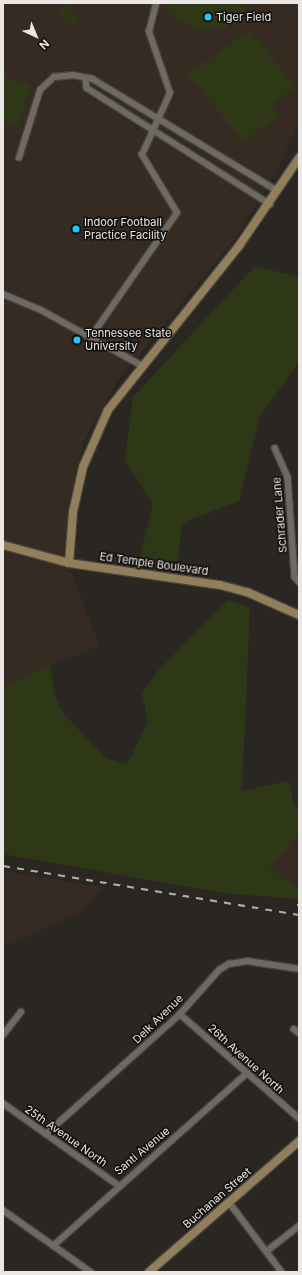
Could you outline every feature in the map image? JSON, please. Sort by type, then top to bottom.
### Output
[{"type":"main road","points":[[69,563],[73,512],[83,467],[108,410],[141,365],[270,204],[299,158]]},
{"type":"main road","name":"Ed Temple Boulevard","points":[[3,545],[69,563],[220,585],[247,592],[299,615]]},
{"type":"main road","name":"Buchanan Street","points":[[149,1272],[299,1141]]},
{"type":"street","points":[[91,337],[176,215],[175,206],[142,158],[142,149],[159,119],[170,93],[149,32],[156,3]]},
{"type":"street","points":[[19,158],[44,84],[62,75],[86,80],[93,79],[278,191]]},
{"type":"street","points":[[86,80],[87,88],[270,204]]},
{"type":"street","points":[[3,294],[32,305],[141,365]]},
{"type":"street","name":"Schrader Lane","points":[[275,448],[288,476],[295,577],[299,582]]},
{"type":"street","name":"Delk Avenue","points":[[46,1134],[180,1014],[218,970],[229,964],[247,961],[299,969]]},
{"type":"street","points":[[3,1035],[21,1012]]},
{"type":"street","name":"26th Avenue North","points":[[180,1014],[299,1118]]},
{"type":"street","name":"Santi Avenue","points":[[53,1246],[118,1185],[247,1073]]},
{"type":"street","name":"25th Avenue North","points":[[3,1103],[118,1185]]},
{"type":"street","points":[[229,1202],[282,1272]]},
{"type":"street","points":[[3,1210],[92,1272]]},
{"type":"street","points":[[266,1251],[299,1226]]},
{"type":"shaded area","name":"Tennessee State University","points":[[3,3],[299,3],[299,123],[276,172],[236,237],[118,380],[84,441],[70,499],[64,553],[99,645],[3,688]]},
{"type":"shaded area","points":[[299,834],[299,890],[270,867]]},
{"type":"shaded area","points":[[3,871],[103,887],[82,912],[3,947]]},
{"type":"green space","name":"Tiger Field","points":[[167,3],[238,3],[247,13],[224,28],[200,30],[175,19],[163,6]]},
{"type":"green space","points":[[66,6],[80,20],[72,28],[58,14]]},
{"type":"green space","points":[[250,30],[296,87],[272,105],[279,115],[244,142],[187,74]]},
{"type":"green space","points":[[3,77],[30,85],[19,125],[3,121]]},
{"type":"green space","points":[[255,266],[299,277],[299,362],[259,418],[239,501],[182,523],[178,562],[140,557],[153,504],[125,460],[133,397]]},
{"type":"green space","points":[[228,600],[250,608],[242,791],[289,781],[294,805],[299,808],[299,834],[270,867],[299,890],[299,899],[222,893],[3,854],[3,688],[50,665],[55,697],[64,714],[106,758],[127,765],[148,722],[142,693],[157,672]]},
{"type":"railway","points":[[3,866],[299,915]]},
{"type":"place","name":"Tiger Field","points":[[208,17]]},
{"type":"place","name":"Indoor Football Practice Facility","points":[[76,229]]},
{"type":"place","name":"Tennessee State University","points":[[77,340]]}]
